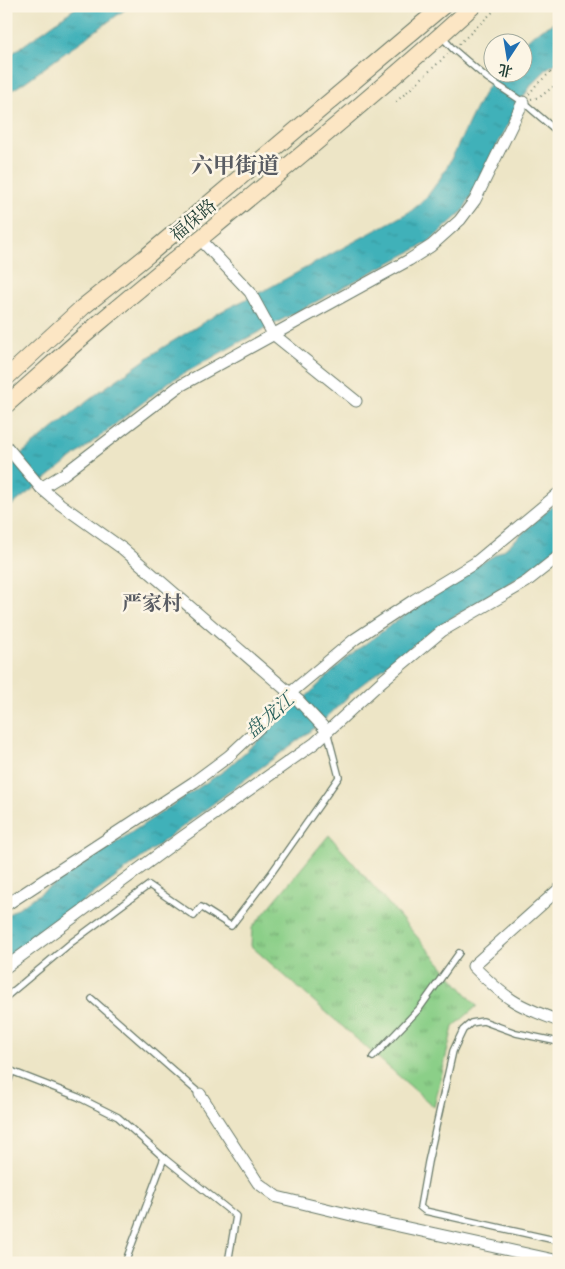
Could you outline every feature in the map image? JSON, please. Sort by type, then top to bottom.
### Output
[{"type":"main road","name":"福保路","points":[[6,378],[83,307],[148,255],[443,6]]},
{"type":"main road","name":"福保路","points":[[6,405],[98,324],[201,240],[473,6]]},
{"type":"street","points":[[41,488],[64,474],[178,387],[409,260],[431,246],[460,220],[475,200],[523,102]]},
{"type":"street","points":[[201,240],[250,292],[273,334],[356,401]]},
{"type":"street","points":[[10,450],[41,488],[123,550],[299,701],[327,732]]},
{"type":"street","points":[[6,905],[194,782],[222,761],[261,726],[289,694],[355,639],[475,563],[559,493]]},
{"type":"street","points":[[6,967],[181,838],[315,743],[382,681],[442,632],[526,582],[559,556]]},
{"type":"street","points":[[559,889],[473,966],[512,1000],[559,1021]]},
{"type":"street","points":[[200,1094],[258,1183],[277,1197],[559,1261]]},
{"type":"lane","points":[[440,36],[487,78],[523,102],[559,133]]},
{"type":"lane","points":[[6,997],[72,942],[149,885],[194,916],[201,908],[231,926],[270,875],[339,777],[327,732]]},
{"type":"lane","points":[[374,1057],[419,1010],[458,953]]},
{"type":"lane","points":[[92,999],[200,1094]]},
{"type":"lane","points":[[559,1042],[516,1032],[483,1021],[472,1023],[463,1030],[454,1051],[428,1162],[420,1207],[425,1211],[559,1241]]},
{"type":"lane","points":[[6,1089],[9,1070],[78,1097],[118,1117],[164,1158],[236,1216],[228,1263]]},
{"type":"lane","points":[[125,1263],[164,1158]]},
{"type":"path","points":[[523,102],[537,84],[559,65]]},
{"type":"path","points":[[523,102],[540,97],[559,82]]},
{"type":"green space","points":[[329,835],[477,1006],[453,1027],[434,1107],[251,946],[252,928]]},
{"type":"water","points":[[78,6],[130,6],[6,94],[6,58]]},
{"type":"water","points":[[559,20],[559,62],[549,67],[532,84],[517,107],[463,211],[429,242],[238,343],[169,382],[6,510],[6,466],[99,392],[162,348],[222,311],[265,290],[411,211],[418,205],[428,195],[447,166],[491,82],[532,82],[532,36]]},
{"type":"water","points":[[559,500],[559,546],[523,575],[440,625],[357,688],[312,730],[6,958],[6,916],[225,770],[350,655],[451,581],[505,549]]},
{"type":"district","name":"六甲街道","points":[[235,165]]},
{"type":"district","name":"严家村","points":[[152,603]]},
{"type":"water label","name":"盘龙江","points":[[269,715]]}]
